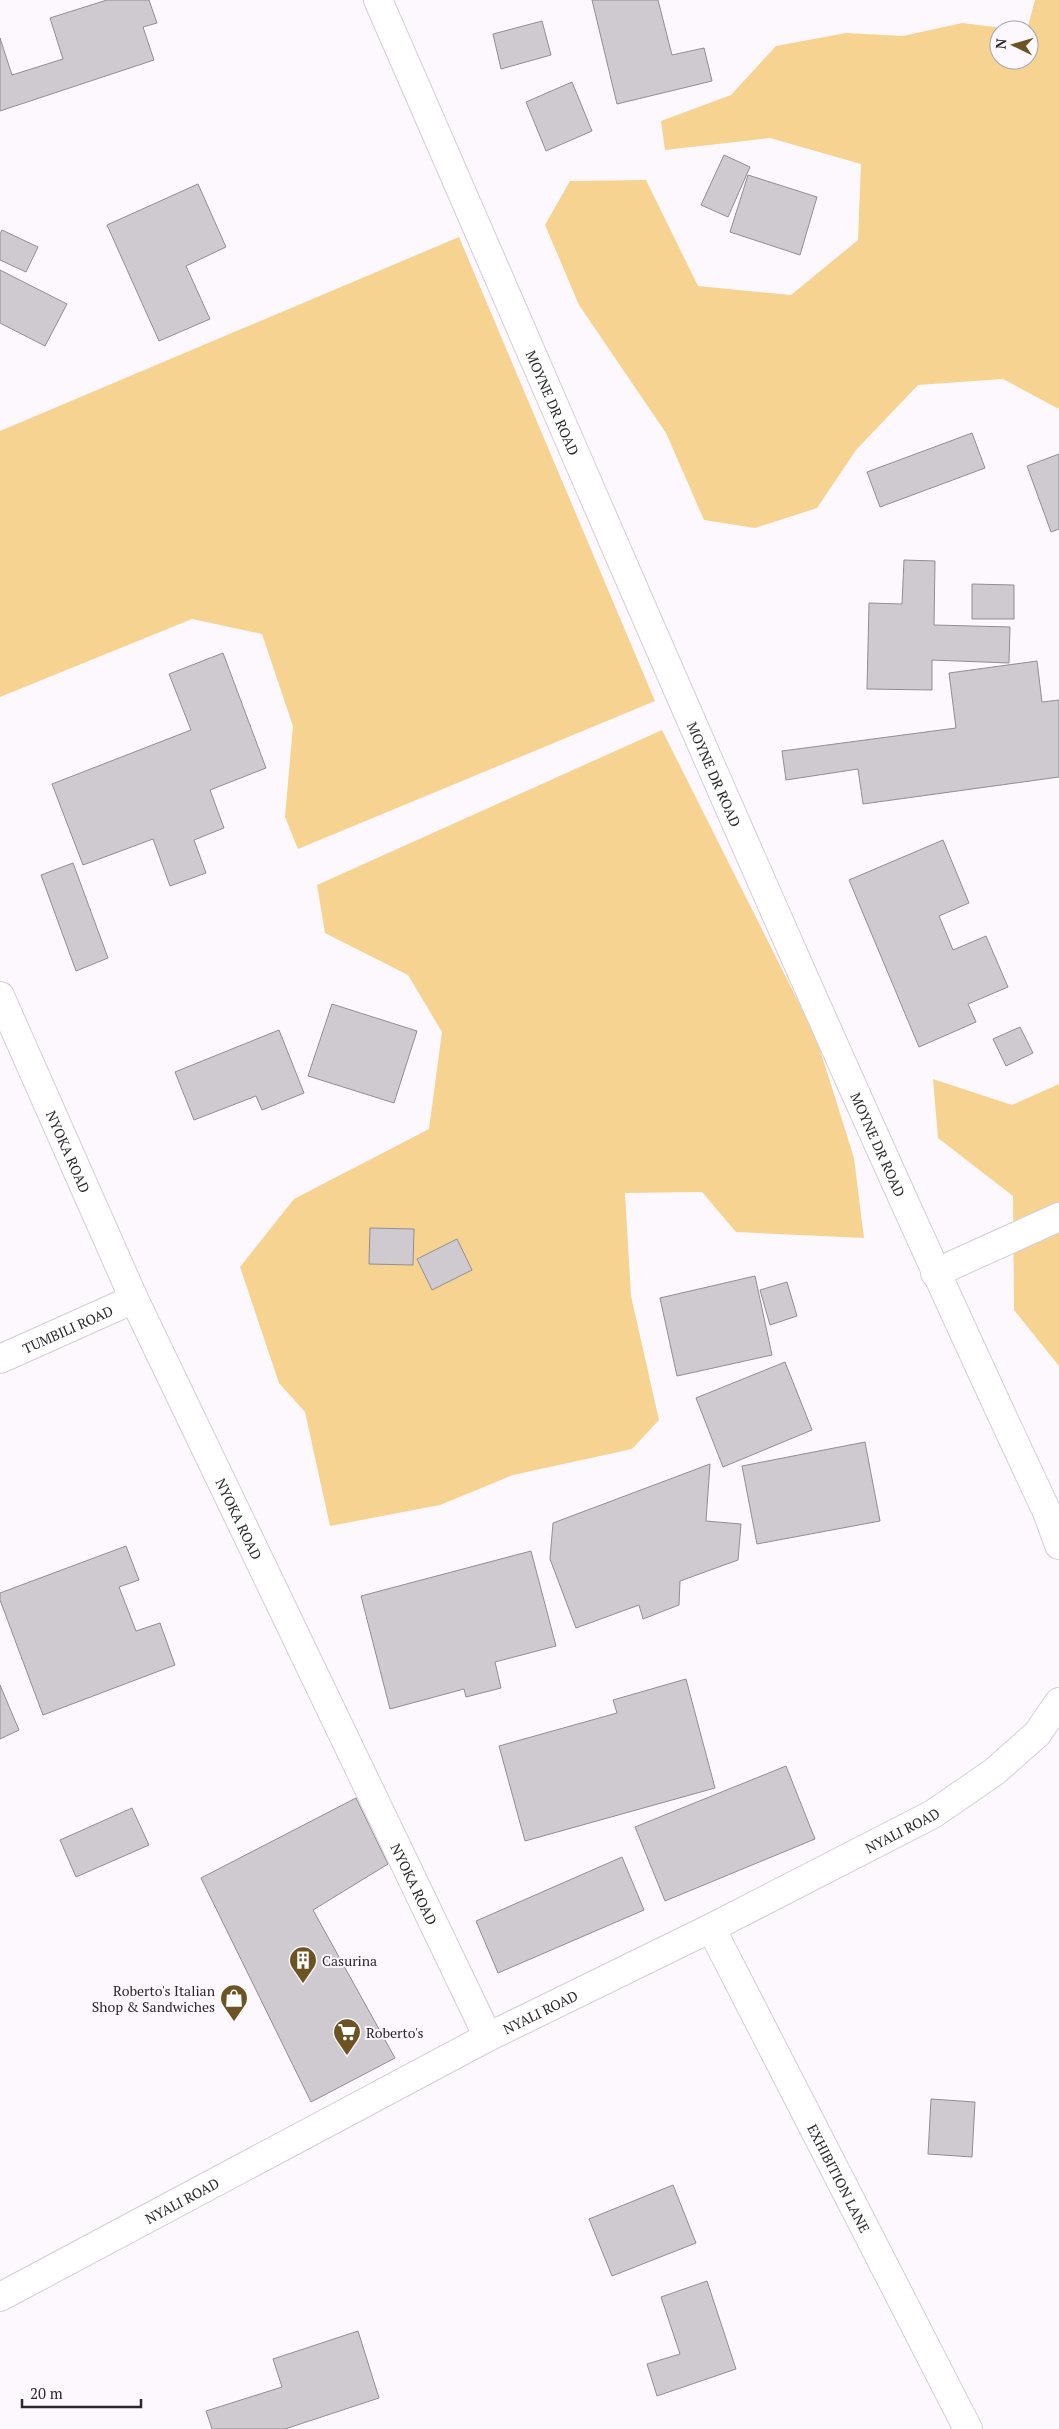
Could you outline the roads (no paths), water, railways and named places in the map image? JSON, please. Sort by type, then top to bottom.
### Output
[{"type":"main road","name":"MOYNE DR ROAD","points":[[378,0],[707,759],[935,1274],[1047,1512],[1059,1545]]},
{"type":"main road","name":"NYOKA ROAD","points":[[0,996],[134,1299],[488,2037]]},
{"type":"main road","points":[[935,1274],[1059,1217]]},
{"type":"main road","name":"TUMBILI ROAD","points":[[0,1358],[134,1299]]},
{"type":"main road","name":"NYALI ROAD","points":[[0,2296],[488,2037],[711,1928],[933,1814],[994,1772],[1037,1734],[1059,1702]]},
{"type":"main road","name":"EXHIBITION LANE","points":[[711,1928],[968,2429]]},
{"type":"place","name":"Casurina","points":[[303,1984]]},
{"type":"place","name":"Roberto's Italian Shop & Sandwiches","points":[[234,2022]]},
{"type":"place","name":"Roberto's","points":[[347,2056]]}]
